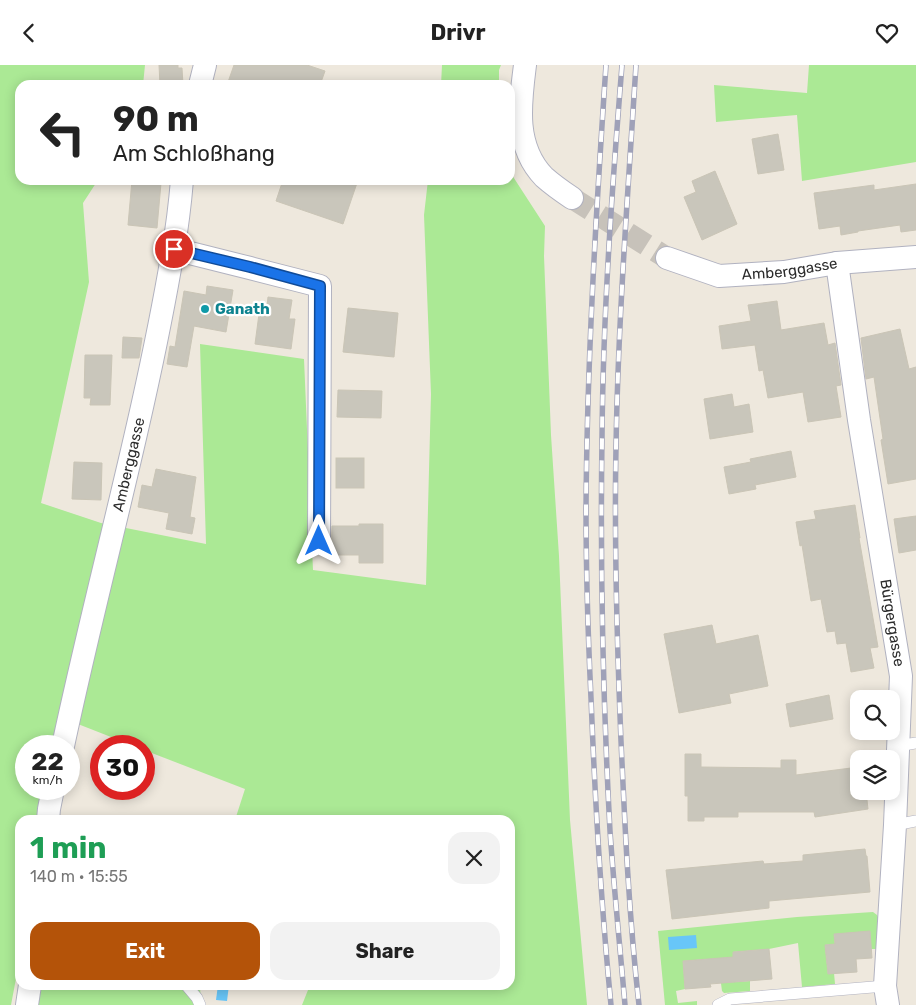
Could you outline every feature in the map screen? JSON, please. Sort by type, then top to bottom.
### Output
[{"type":"street","points":[[201,80],[205,65]]},
{"type":"street","points":[[525,65],[520,103],[520,119],[524,142],[532,161],[544,176],[572,198]]},
{"type":"street","name":"Amberggasse","points":[[65,735],[120,507],[159,329],[174,249],[181,185]]},
{"type":"street","points":[[174,249],[320,286],[319,541]]},
{"type":"street","name":"Amberggasse","points":[[667,258],[719,276],[784,272],[837,263],[916,257]]},
{"type":"street","name":"Bürgergasse","points":[[837,263],[859,420],[901,677],[907,744],[906,823],[886,995]]},
{"type":"street","points":[[48,815],[51,800]]},
{"type":"street","points":[[27,1005],[29,990]]},
{"type":"lane","points":[[190,990],[200,1005]]},
{"type":"lane","name":"Bürgergasse","points":[[718,1005],[730,999],[886,995]]},
{"type":"green space","points":[[0,65],[145,65],[144,80],[15,80],[15,185],[95,185],[83,203],[89,282],[41,503],[101,523],[206,544],[200,344],[304,359],[313,570],[426,585],[431,394],[424,215],[427,185],[515,185],[515,180],[545,226],[544,256],[551,435],[559,556],[570,820],[587,1005],[302,1005],[308,990],[515,990],[515,815],[237,815],[245,789],[155,754],[155,735],[106,735],[60,717],[56,735],[15,735],[15,800],[43,800],[41,815],[15,815],[15,984],[11,1005],[0,1005]]},
{"type":"green space","points":[[442,65],[501,65],[499,80],[441,80]]},
{"type":"green space","points":[[809,65],[916,65],[916,162],[802,181],[797,115],[716,122],[714,85],[807,93]]},
{"type":"green space","points":[[873,912],[879,919],[876,949],[871,949],[834,934],[835,944],[825,945],[828,974],[834,973],[835,984],[802,987],[798,943],[769,949],[733,952],[736,982],[750,981],[750,991],[724,993],[720,976],[708,959],[683,961],[685,989],[676,991],[678,1003],[697,1001],[697,1005],[665,1005],[658,931],[797,917]]},
{"type":"green space","points":[[34,990],[200,990],[201,1005],[34,1005]]},
{"type":"water","points":[[696,935],[697,948],[669,950],[668,937]]},
{"type":"water","points":[[217,990],[228,990],[227,1001],[216,1000]]},
{"type":"building","points":[[159,65],[178,65],[178,68],[182,68],[183,80],[160,80]]},
{"type":"building","points":[[234,65],[307,65],[325,71],[322,80],[229,80]]},
{"type":"building","points":[[778,134],[784,170],[758,174],[752,139]]},
{"type":"building","points":[[715,171],[737,224],[702,240],[684,197],[696,192],[692,181]]},
{"type":"building","points":[[916,184],[916,230],[901,232],[900,225],[841,235],[840,226],[819,229],[814,193],[874,185],[874,190]]},
{"type":"building","points":[[132,185],[161,185],[157,228],[128,225]]},
{"type":"building","points":[[281,185],[356,185],[343,224],[276,201]]},
{"type":"building","name":"Ganath","points":[[207,286],[233,290],[226,332],[194,326],[187,367],[167,364],[170,346],[175,347],[184,291],[206,295]]},
{"type":"building","points":[[268,297],[292,300],[289,319],[295,319],[291,349],[255,344],[259,314],[266,315]]},
{"type":"building","points":[[777,301],[781,330],[824,323],[828,345],[835,343],[841,385],[836,386],[841,417],[808,422],[803,392],[768,398],[763,370],[759,371],[755,345],[722,349],[719,326],[751,321],[748,305]]},
{"type":"building","points":[[348,308],[398,313],[394,357],[343,352]]},
{"type":"building","points":[[900,329],[909,369],[916,367],[916,479],[888,484],[874,377],[866,379],[861,338]]},
{"type":"building","points":[[123,337],[142,338],[139,358],[122,358]]},
{"type":"building","points":[[85,355],[112,355],[110,405],[90,405],[91,398],[84,398]]},
{"type":"building","points":[[338,390],[382,391],[381,418],[337,417]]},
{"type":"building","points":[[732,394],[734,407],[749,404],[753,432],[710,439],[704,399]]},
{"type":"building","points":[[791,451],[796,477],[755,485],[756,489],[729,494],[724,467],[751,462],[750,459]]},
{"type":"building","points":[[336,458],[364,458],[364,488],[336,488]]},
{"type":"building","points":[[74,462],[102,463],[101,500],[72,499]]},
{"type":"building","points":[[156,469],[196,477],[190,517],[195,518],[192,534],[166,529],[169,513],[138,507],[142,485],[152,487]]},
{"type":"building","points":[[855,505],[878,647],[870,648],[874,668],[851,672],[846,643],[837,644],[835,631],[827,632],[821,599],[811,601],[802,545],[800,546],[796,522],[816,519],[814,511]]},
{"type":"building","points":[[916,516],[916,550],[899,553],[894,519]]},
{"type":"building","points":[[359,524],[383,524],[383,563],[359,563],[359,555],[331,555],[332,526],[359,526]]},
{"type":"building","points":[[712,625],[716,644],[758,635],[768,686],[729,694],[731,703],[679,713],[664,634]]},
{"type":"building","points":[[829,695],[833,719],[790,727],[786,704]]},
{"type":"building","points":[[685,754],[701,754],[701,767],[781,768],[781,760],[796,760],[796,775],[850,768],[850,800],[867,800],[868,809],[815,817],[814,812],[738,812],[738,817],[704,817],[704,821],[688,821],[688,796],[685,796]]},
{"type":"building","points":[[865,849],[870,892],[769,901],[769,908],[672,919],[666,870],[763,861],[764,864],[803,861],[803,855]]},
{"type":"building","points":[[870,931],[872,958],[856,959],[857,972],[828,974],[825,945],[835,944],[834,934]]},
{"type":"building","points":[[769,949],[772,979],[710,984],[711,987],[685,989],[683,961],[733,957],[733,952]]},
{"type":"tunnel","points":[[572,198],[667,258]]},
{"type":"railway","points":[[606,65],[590,343],[586,533],[594,775],[611,1005]]},
{"type":"railway","points":[[622,65],[606,298],[601,536],[604,684],[610,831],[625,1005]]},
{"type":"railway","points":[[636,65],[619,352],[615,521],[618,668],[624,807],[639,1005]]},
{"type":"place","name":"Ganath","points":[[205,309]]},
{"type":"route","points":[[174,249],[320,286],[319,541]]}]
